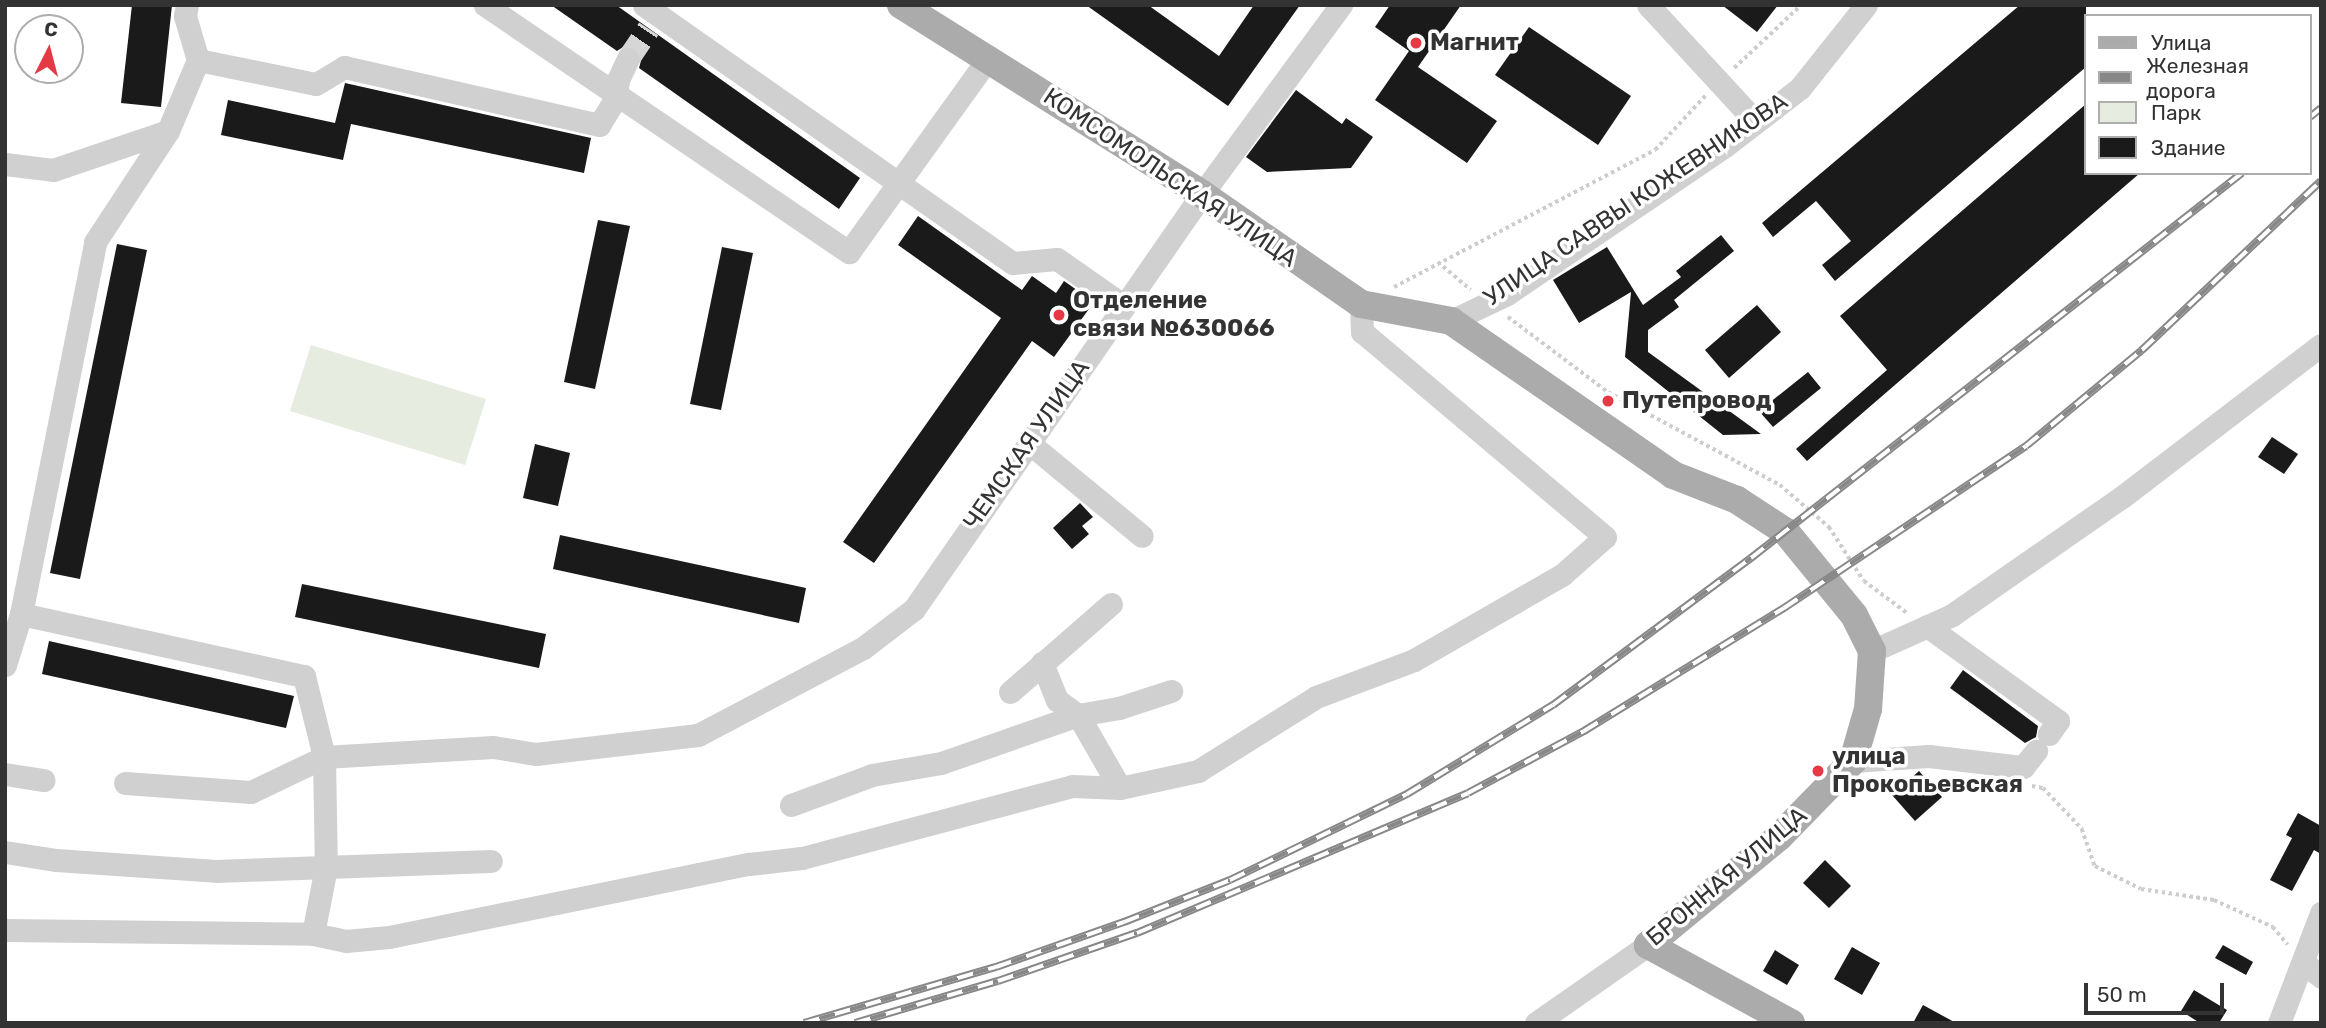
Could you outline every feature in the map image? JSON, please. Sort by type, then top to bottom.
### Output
[{"type":"main road","name":"КОМСОМОЛЬСКАЯ УЛИЦА","points":[[917,9],[1202,194],[1361,304],[1451,320]]},
{"type":"main road","name":"БРОННАЯ УЛИЦА","points":[[1451,320],[1673,475],[1737,500],[1786,532],[1854,614],[1872,651],[1868,709],[1853,761],[1779,837],[1648,945]]},
{"type":"main road","points":[[1648,945],[1791,1023]]},
{"type":"street","points":[[5,665],[21,614],[95,242],[168,131],[198,60],[185,16],[187,5]]},
{"type":"street","points":[[485,5],[617,98],[849,252],[989,57]]},
{"type":"street","name":"ЧЕМСКАЯ УЛИЦА","points":[[324,757],[493,747],[537,754],[698,735],[863,648],[914,609],[1202,194],[1341,5]]},
{"type":"street","points":[[1648,5],[1756,122]]},
{"type":"street","name":"УЛИЦА САВВЫ КОЖЕВНИКОВА","points":[[1451,320],[1487,304],[1756,122],[1800,88],[1866,5]]},
{"type":"street","points":[[654,13],[1013,263],[1057,259],[1124,306]]},
{"type":"street","points":[[198,60],[316,84],[344,66],[599,125],[617,98],[618,80],[628,59]]},
{"type":"street","points":[[5,164],[52,170],[168,131]]},
{"type":"street","points":[[5,930],[313,934],[346,941],[389,937],[748,864],[802,858],[1072,786],[1120,788],[1198,771],[1316,697],[1414,660],[1562,575],[1605,537],[1362,332],[1361,304]]},
{"type":"street","points":[[1872,651],[1952,615],[2122,497],[2321,345]]},
{"type":"street","points":[[1029,443],[1142,536]]},
{"type":"street","points":[[1010,692],[1111,604]]},
{"type":"street","points":[[21,614],[304,676],[324,757],[326,867],[313,934]]},
{"type":"street","points":[[1853,761],[1929,756],[2023,767],[2058,721],[1927,626]]},
{"type":"street","points":[[1042,663],[1058,700],[1078,715],[1120,788]]},
{"type":"street","points":[[790,805],[872,775],[941,763],[1078,715],[1119,708],[1171,691]]},
{"type":"street","points":[[125,783],[251,792],[324,757]]},
{"type":"street","points":[[5,774],[44,779]]},
{"type":"street","points":[[5,852],[56,860],[216,871],[491,861]]},
{"type":"street","points":[[2279,1023],[2312,970],[2321,913]]},
{"type":"street","name":"БРОННАЯ УЛИЦА","points":[[1536,1023],[1648,945]]},
{"type":"path","points":[[1361,304],[1655,150],[1719,80],[1776,34],[1801,5]]},
{"type":"path","points":[[1438,262],[1487,304],[1525,327],[1608,392],[1780,485],[1829,527],[1864,581],[1927,626]]},
{"type":"path","points":[[2029,785],[2043,788],[2082,828],[2095,866],[2141,889],[2214,900],[2273,927],[2312,970]]},
{"type":"green space","points":[[311,345],[486,399],[465,465],[290,411]]},
{"type":"building","points":[[132,5],[172,5],[161,107],[121,103]]},
{"type":"building","points":[[551,5],[616,5],[860,178],[839,209],[639,68],[642,57],[635,47],[626,45],[617,51]]},
{"type":"building","points":[[1086,5],[1148,5],[1219,56],[1254,5],[1300,5],[1228,106]]},
{"type":"building","points":[[1390,5],[1461,5],[1418,67],[1497,121],[1467,163],[1375,100],[1409,51],[1375,27]]},
{"type":"building","points":[[1722,5],[1778,5],[1757,32]]},
{"type":"building","points":[[2020,5],[2086,5],[2084,69],[1835,281],[1822,265],[1851,241],[1816,201],[1773,237],[1762,223]]},
{"type":"building","points":[[1529,27],[1631,96],[1598,145],[1495,75]]},
{"type":"building","points":[[345,83],[591,138],[584,173],[351,124],[343,160],[221,135],[228,100],[335,123]]},
{"type":"building","points":[[1296,90],[1342,124],[1346,118],[1373,137],[1351,168],[1267,172],[1246,157]]},
{"type":"building","points":[[2084,106],[2084,175],[2138,175],[1807,461],[1796,449],[1887,370],[1840,316]]},
{"type":"building","points":[[918,216],[1022,290],[1032,276],[1056,293],[1064,281],[1094,302],[1054,357],[1032,341],[874,563],[843,542],[1001,318],[898,245]]},
{"type":"building","points":[[598,220],[630,226],[595,389],[564,382]]},
{"type":"building","points":[[1721,235],[1734,251],[1674,300],[1679,307],[1648,330],[1648,352],[1761,434],[1723,435],[1625,357],[1631,292],[1579,323],[1553,280],[1607,247],[1643,305],[1681,277],[1676,271]]},
{"type":"building","points":[[117,244],[147,250],[80,579],[50,573]]},
{"type":"building","points":[[722,247],[753,253],[721,410],[690,404]]},
{"type":"building","points":[[1757,305],[1781,332],[1729,378],[1705,350]]},
{"type":"building","points":[[1808,372],[1821,388],[1773,427],[1759,411]]},
{"type":"building","points":[[2272,437],[2298,454],[2284,474],[2258,457]]},
{"type":"building","points":[[535,444],[570,453],[558,506],[523,498]]},
{"type":"building","points":[[1080,503],[1093,517],[1082,526],[1089,534],[1072,549],[1053,528]]},
{"type":"building","points":[[560,535],[806,588],[799,623],[553,569]]},
{"type":"building","points":[[302,584],[546,634],[539,668],[295,617]]},
{"type":"building","points":[[49,641],[294,696],[286,728],[42,674]]},
{"type":"building","points":[[1963,670],[2038,726],[2036,737],[2025,743],[1950,688]]},
{"type":"building","points":[[1919,771],[1942,797],[1915,821],[1892,795]]},
{"type":"building","points":[[2298,813],[2321,826],[2321,854],[2314,850],[2292,891],[2270,880],[2292,838],[2286,835]]},
{"type":"building","points":[[1825,860],[1851,886],[1829,908],[1803,883]]},
{"type":"building","points":[[2223,945],[2253,962],[2246,975],[2215,958]]},
{"type":"building","points":[[1852,947],[1880,963],[1862,995],[1834,979]]},
{"type":"building","points":[[1775,950],[1799,965],[1787,985],[1763,971]]},
{"type":"building","points":[[2194,990],[2227,1010],[2219,1023],[2200,1023],[2181,1011]]},
{"type":"building","points":[[1923,1005],[1956,1023],[1913,1023]]},
{"type":"tunnel","points":[[628,59],[649,28]]},
{"type":"railway","points":[[2312,115],[2321,108]]},
{"type":"railway","points":[[804,1023],[996,967],[1124,922],[1230,880],[1407,794],[1553,705],[1751,558],[2239,175]]},
{"type":"railway","points":[[855,1023],[998,981],[1137,933],[1468,793],[1584,731],[1784,608],[2026,446],[2142,350],[2321,181]]},
{"type":"place","name":"Магнит","points":[[1416,43]]},
{"type":"place","name":"Отделение связи №630066","points":[[1059,315]]},
{"type":"place","name":"Путепровод","points":[[1608,401]]},
{"type":"place","name":"улица Прокопьевская","points":[[1818,771]]}]
